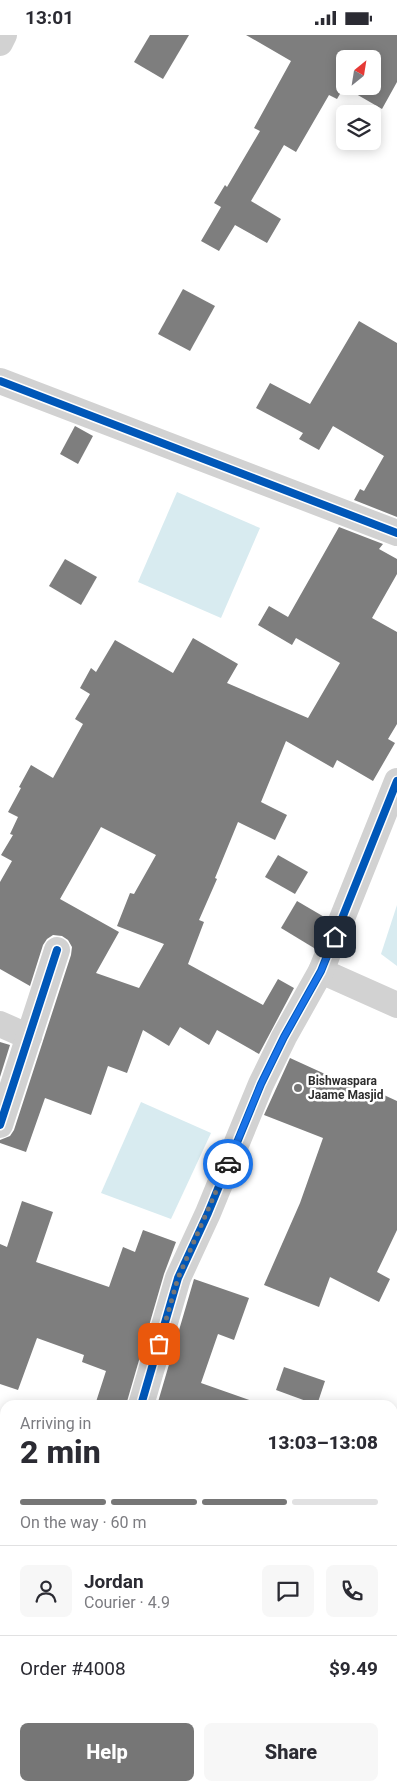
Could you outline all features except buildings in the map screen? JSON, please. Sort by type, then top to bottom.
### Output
[{"type":"street","points":[[0,43],[4,35]]},
{"type":"street","points":[[0,381],[397,533]]},
{"type":"street","points":[[142,1400],[178,1278],[208,1213],[261,1084],[280,1045],[321,971],[397,781]]},
{"type":"street","points":[[0,1125],[57,950]]},
{"type":"street","points":[[321,971],[397,1005]]},
{"type":"street","points":[[0,1025],[29,1037]]},
{"type":"shaded area","points":[[177,492],[260,528],[221,618],[138,582]]},
{"type":"shaded area","points":[[397,905],[397,966],[381,954]]},
{"type":"shaded area","points":[[141,1102],[211,1133],[171,1219],[101,1193]]},
{"type":"cycle path","points":[[0,381],[397,533]]},
{"type":"cycle path","points":[[142,1400],[178,1278],[208,1213],[261,1084],[284,1037],[321,971],[397,781]]},
{"type":"cycle path","points":[[0,1125],[57,950]]},
{"type":"way so far","points":[[159,1344],[178,1278],[228,1164]]},
{"type":"place","name":"Bishwaspara Jaame Masjid","points":[[298,1088]]},
{"type":"route","points":[[228,1164],[261,1084],[284,1037],[321,971],[335,937]]}]
